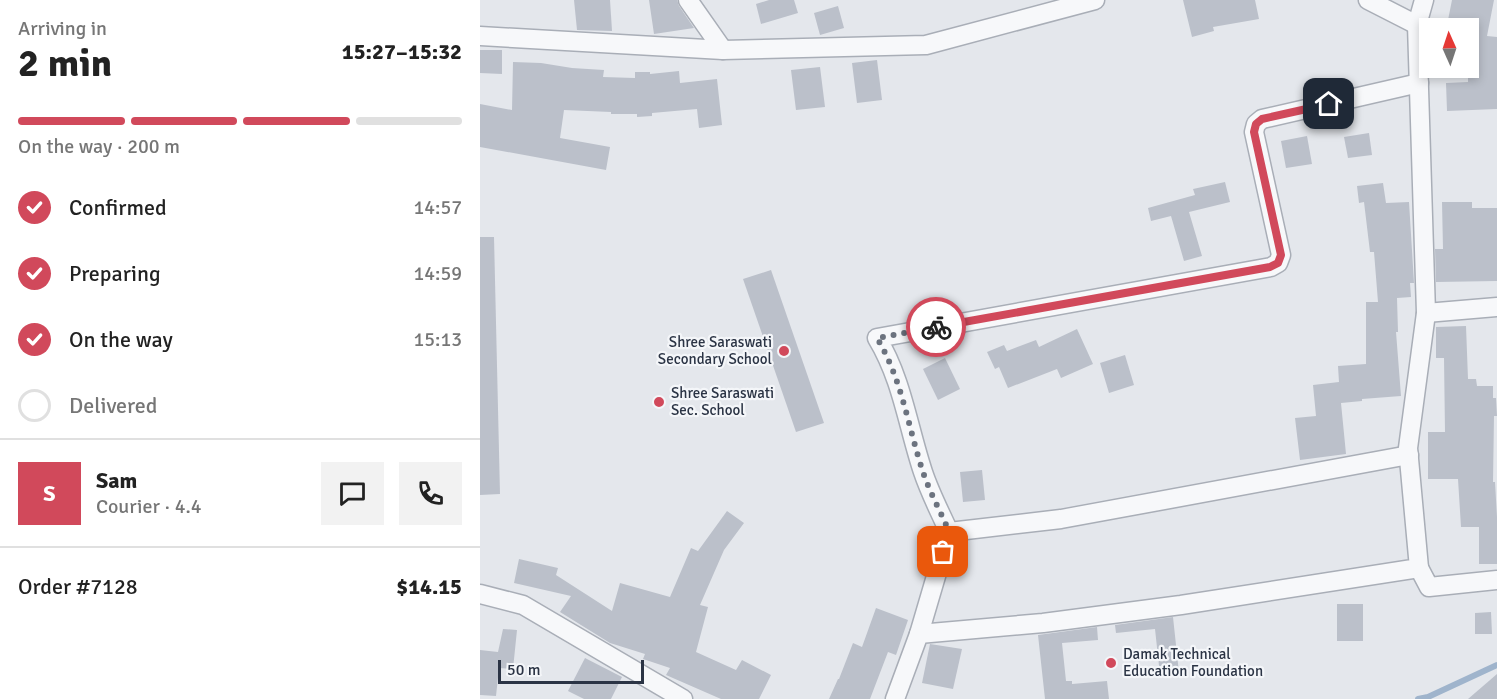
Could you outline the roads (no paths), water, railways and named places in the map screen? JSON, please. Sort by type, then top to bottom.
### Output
[{"type":"street","points":[[688,0],[723,50]]},
{"type":"street","points":[[480,36],[723,50],[926,45],[1095,0]]},
{"type":"street","points":[[1368,0],[1417,25]]},
{"type":"street","points":[[1424,0],[1417,25],[1426,313],[1408,455],[1419,568],[1429,586],[1497,580]]},
{"type":"street","points":[[895,699],[919,634],[949,532],[924,474],[889,357],[877,338],[1270,267],[1278,263],[1281,255],[1257,152],[1254,132],[1256,124],[1262,119],[1419,83]]},
{"type":"street","points":[[1426,313],[1497,307]]},
{"type":"street","points":[[949,532],[1061,519],[1408,455]]},
{"type":"street","points":[[919,634],[1066,620],[1181,605],[1419,568]]},
{"type":"street","points":[[480,594],[523,605],[683,699]]},
{"type":"waterway","points":[[1418,699],[1428,697],[1497,665]]},
{"type":"place","name":"Shree Saraswati Secondary School","points":[[784,351]]},
{"type":"place","name":"Shree Saraswati Sec. School","points":[[659,402]]},
{"type":"place","name":"Damak Technical Education Foundation","points":[[1111,663]]}]
